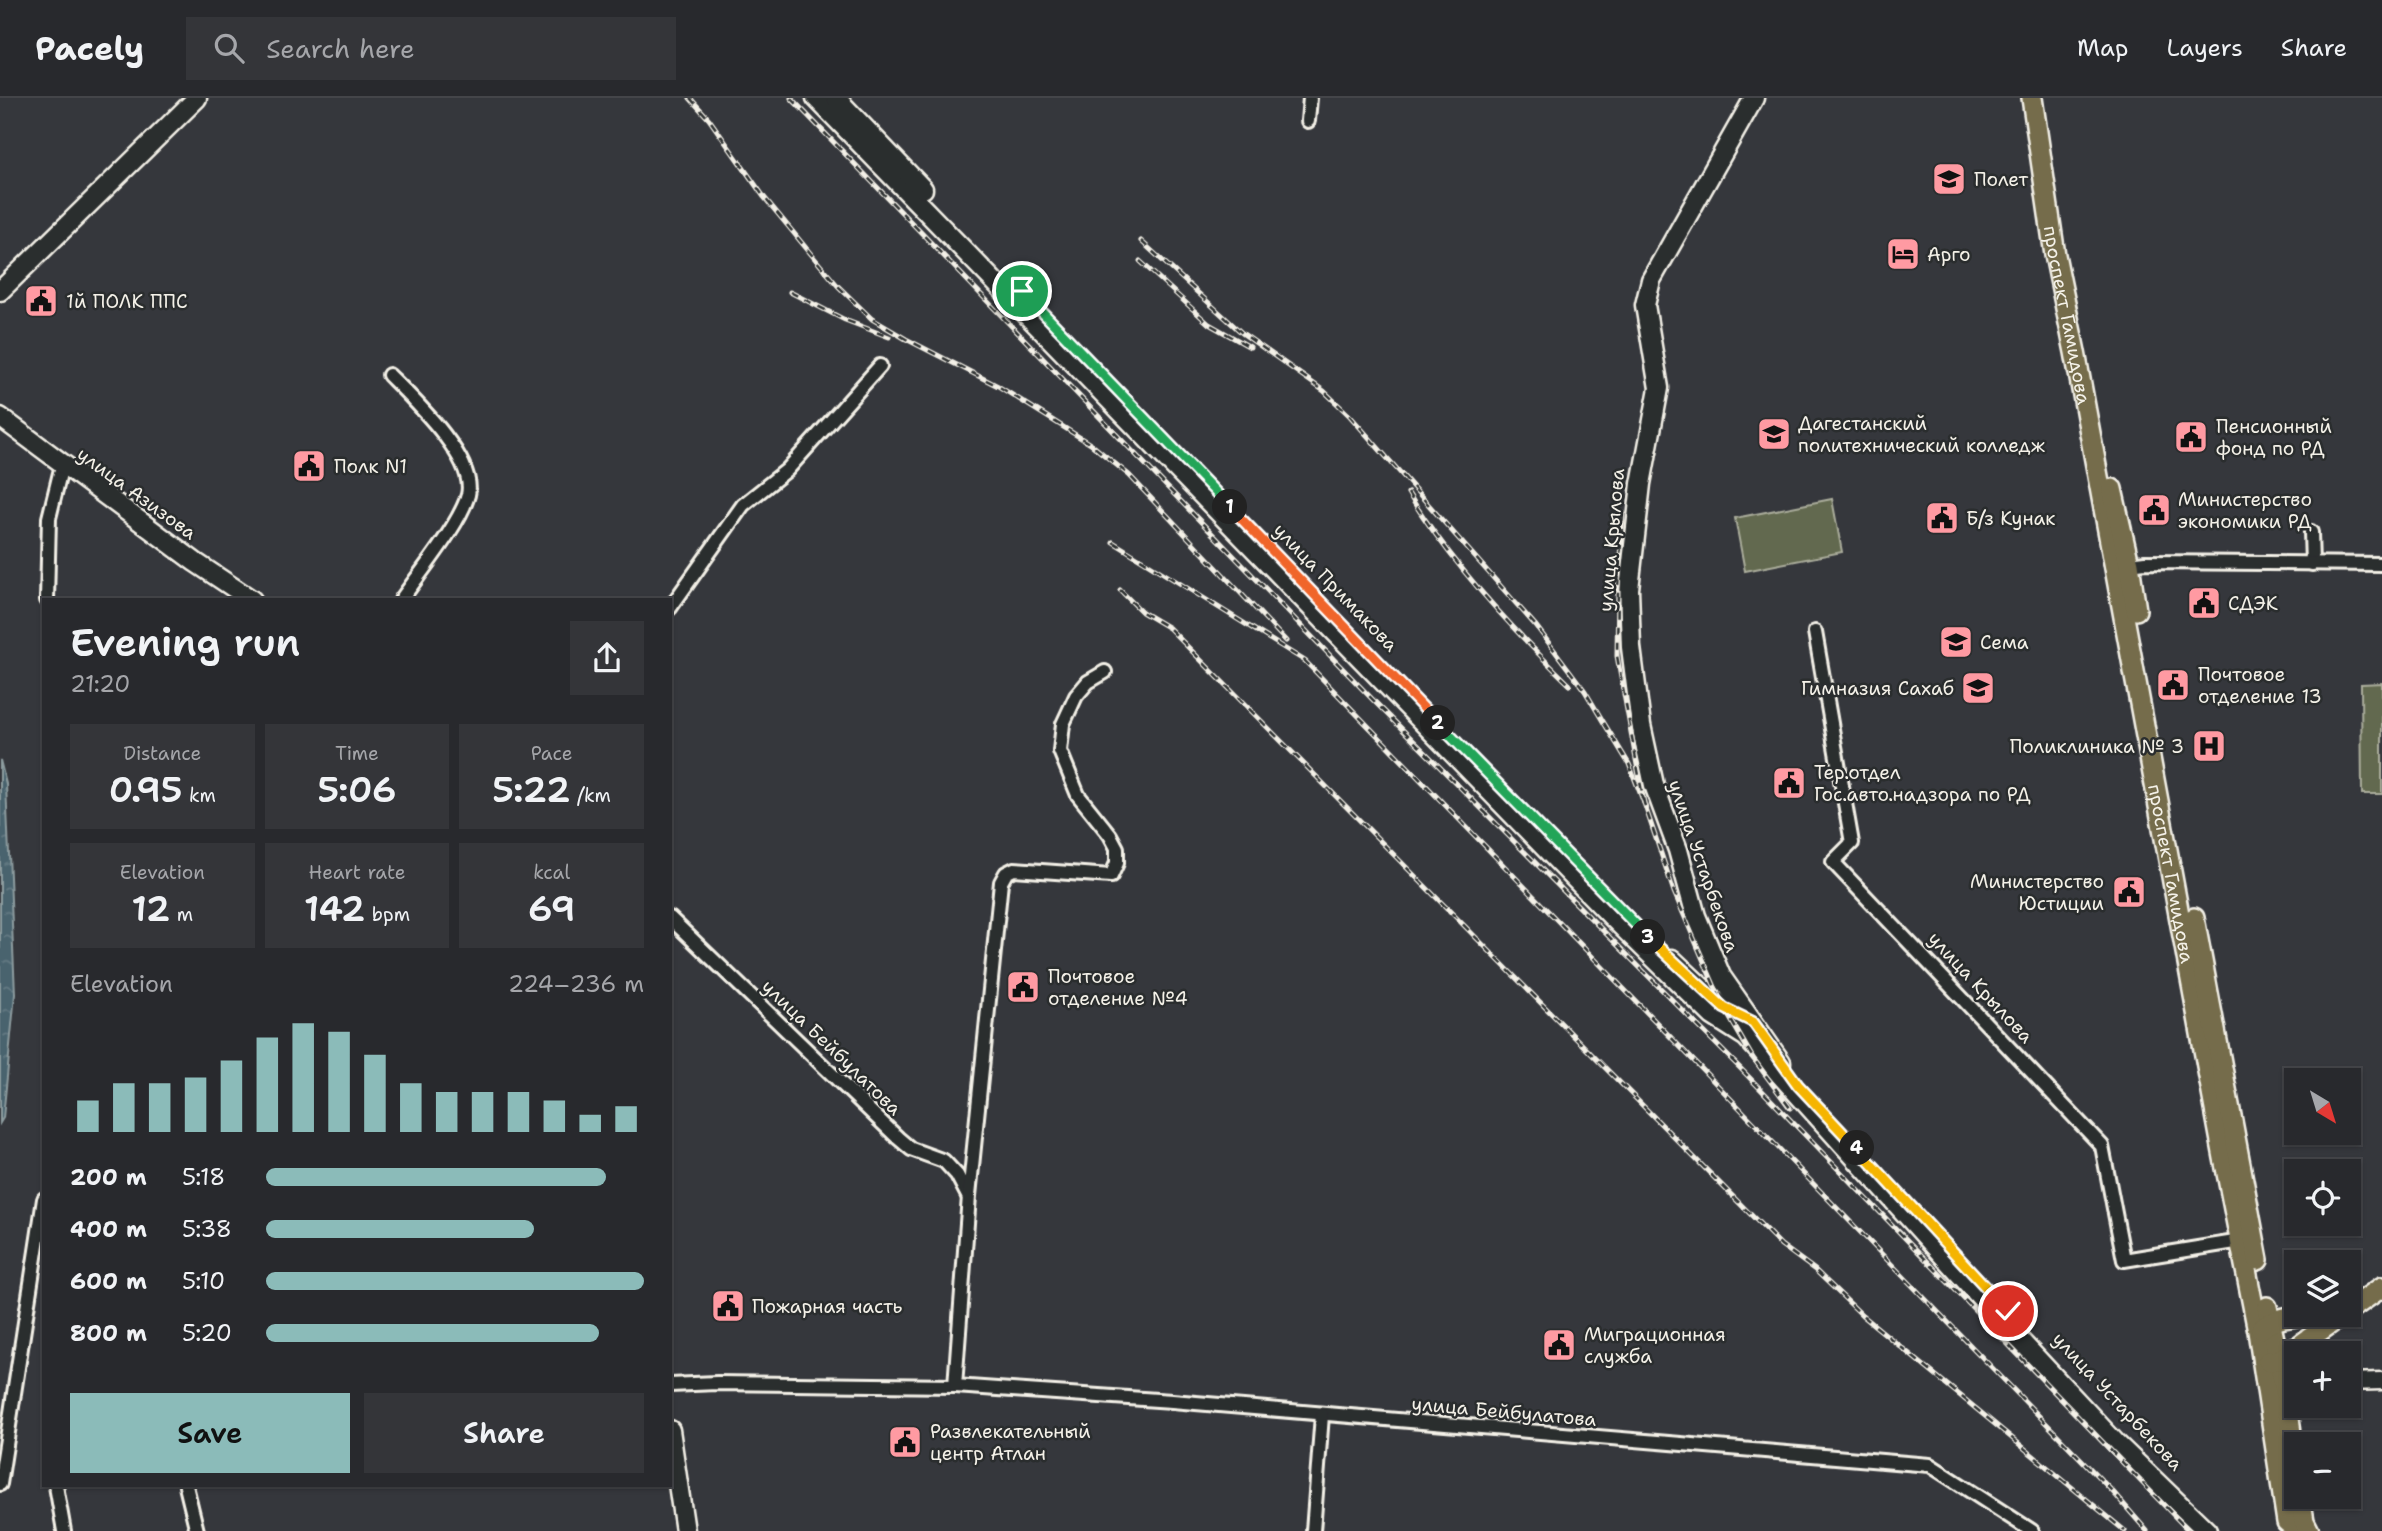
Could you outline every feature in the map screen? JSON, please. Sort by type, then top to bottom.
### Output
[{"type":"main road","points":[[0,277],[186,98]]},
{"type":"main road","points":[[0,291],[197,98]]},
{"type":"main road","name":"улица Примакова","points":[[816,98],[1610,915],[1713,1016],[1742,1031]]},
{"type":"main road","name":"улица Примакова","points":[[836,98],[1613,903],[1725,1005],[1742,1031]]},
{"type":"main road","name":"улица Устарбекова","points":[[1752,98],[1657,269],[1647,292],[1645,305],[1659,388],[1641,484],[1629,589],[1633,676],[1654,785],[1678,850],[1696,916],[1742,1031],[1798,1085],[2164,1482],[2217,1531]]},
{"type":"main road","name":"улица Крылова","points":[[1725,1005],[1689,917],[1650,788],[1628,684],[1624,589],[1631,508],[1651,396],[1636,311],[1640,286],[1752,98]]},
{"type":"main road","name":"проспект Гамидова","points":[[2032,98],[2055,255],[2123,570]]},
{"type":"main road","name":"проспект Гамидова","points":[[2044,98],[2067,252],[2123,570],[2231,1156],[2271,1361],[2284,1383]]},
{"type":"main road","name":"улица Азизова","points":[[0,417],[184,554],[249,598]]},
{"type":"main road","name":"улица Азизова","points":[[0,428],[234,598]]},
{"type":"main road","points":[[1742,1031],[2116,1443],[2207,1531]]},
{"type":"main road","name":"проспект Гамидова","points":[[2231,1156],[2241,1241],[2264,1327]]},
{"type":"main road","points":[[2361,1298],[2382,1280]]},
{"type":"main road","points":[[2361,1301],[2382,1287]]},
{"type":"main road","points":[[2264,1327],[2284,1317]]},
{"type":"main road","points":[[2271,1361],[2325,1327]]},
{"type":"main road","name":"проспект Гамидова","points":[[2287,1418],[2292,1528],[2304,1521],[2302,1509]]},
{"type":"main road","points":[[672,1443],[685,1531]]},
{"type":"main road","points":[[668,1487],[676,1531]]},
{"type":"street","points":[[1308,121],[1310,98]]},
{"type":"street","points":[[672,605],[743,505],[788,470],[880,366]]},
{"type":"street","points":[[389,375],[446,436],[464,469],[468,486],[468,494],[457,519],[402,598]]},
{"type":"street","points":[[47,598],[49,518],[60,473]]},
{"type":"street","points":[[2311,532],[2312,564]]},
{"type":"street","points":[[2123,570],[2145,562],[2382,564]]},
{"type":"street","name":"улица Крылова","points":[[1815,632],[1852,843],[1833,862],[2102,1146],[2124,1260],[2241,1241]]},
{"type":"street","points":[[955,1386],[969,1196],[1001,882],[1006,873],[1014,869],[1111,876],[1117,863],[1117,848],[1078,795],[1060,751],[1063,724],[1076,696],[1088,682],[1105,672]]},
{"type":"street","name":"улица Бейбулатова","points":[[672,920],[911,1149],[934,1156],[949,1165],[969,1196]]},
{"type":"street","points":[[0,1483],[42,1212]]},
{"type":"street","points":[[2313,1336],[2315,1327]]},
{"type":"street","points":[[2361,1382],[2382,1381]]},
{"type":"street","name":"улица Бейбулатова","points":[[672,1385],[955,1386],[1172,1401],[1930,1465],[2032,1531]]},
{"type":"street","points":[[1313,1531],[1322,1415]]},
{"type":"street","points":[[56,1487],[64,1531]]},
{"type":"street","points":[[187,1487],[197,1531]]},
{"type":"green space","points":[[1832,499],[1842,552],[1745,571],[1735,518]]},
{"type":"green space","points":[[2382,683],[2382,794],[2362,794],[2361,684]]},
{"type":"water","points":[[0,760],[6,784],[15,994],[3,1118],[0,1123]]},
{"type":"railway","points":[[690,98],[709,119],[764,197],[838,286],[872,319],[998,386],[1092,445],[1129,475],[1286,641]]},
{"type":"railway","points":[[791,98],[1376,703],[1744,1072],[2189,1531]]},
{"type":"railway","points":[[1141,241],[1242,333],[1324,391],[1350,416],[1536,626],[1585,691],[1629,764],[1644,803]]},
{"type":"railway","points":[[1140,261],[1209,324],[1250,347]]},
{"type":"railway","points":[[790,292],[845,320],[889,337]]},
{"type":"railway","points":[[1408,493],[1443,544],[1483,594],[1570,685]]},
{"type":"railway","points":[[1623,513],[1617,656],[1644,803],[1674,892],[1724,1008],[1753,1058],[1790,1108]]},
{"type":"railway","points":[[1113,542],[1305,661],[2113,1492],[2147,1531]]},
{"type":"railway","points":[[1120,590],[1142,612],[1169,628],[1781,1245],[1815,1270],[1862,1315],[2125,1531]]},
{"type":"place","name":"Полет","points":[[1949,179]]},
{"type":"place","name":"Арго","points":[[1903,254]]},
{"type":"place","name":"1й ПОЛК ППС","points":[[41,301]]},
{"type":"place","name":"Дагестанский политехнический колледж","points":[[1774,434]]},
{"type":"place","name":"Пенсионный фонд по РД","points":[[2191,437]]},
{"type":"place","name":"Полк N1","points":[[309,466]]},
{"type":"place","name":"Министерство экономики РД","points":[[2154,510]]},
{"type":"place","name":"Б/з Кунак","points":[[1942,518]]},
{"type":"place","name":"СДЭК","points":[[2204,603]]},
{"type":"place","name":"Сема","points":[[1956,642]]},
{"type":"place","name":"Почтовое отделение 13","points":[[2173,685]]},
{"type":"place","name":"Гимназия Сахаб","points":[[1978,688]]},
{"type":"place","name":"Поликлиника № 3","points":[[2209,746]]},
{"type":"place","name":"Тер.отдел Гос.авто.надзора по РД","points":[[1789,783]]},
{"type":"place","name":"Министерство Юстиции","points":[[2129,892]]},
{"type":"place","name":"Почтовое отделение №4","points":[[1023,987]]},
{"type":"place","name":"Пожарная часть","points":[[728,1306]]},
{"type":"place","name":"Миграционная служба","points":[[1559,1345]]},
{"type":"place","name":"Развлекательный центр Атлан","points":[[905,1442]]},
{"type":"route","points":[[1022,291],[1613,903],[1724,1008],[1753,1022],[1798,1085],[2008,1311]]}]
